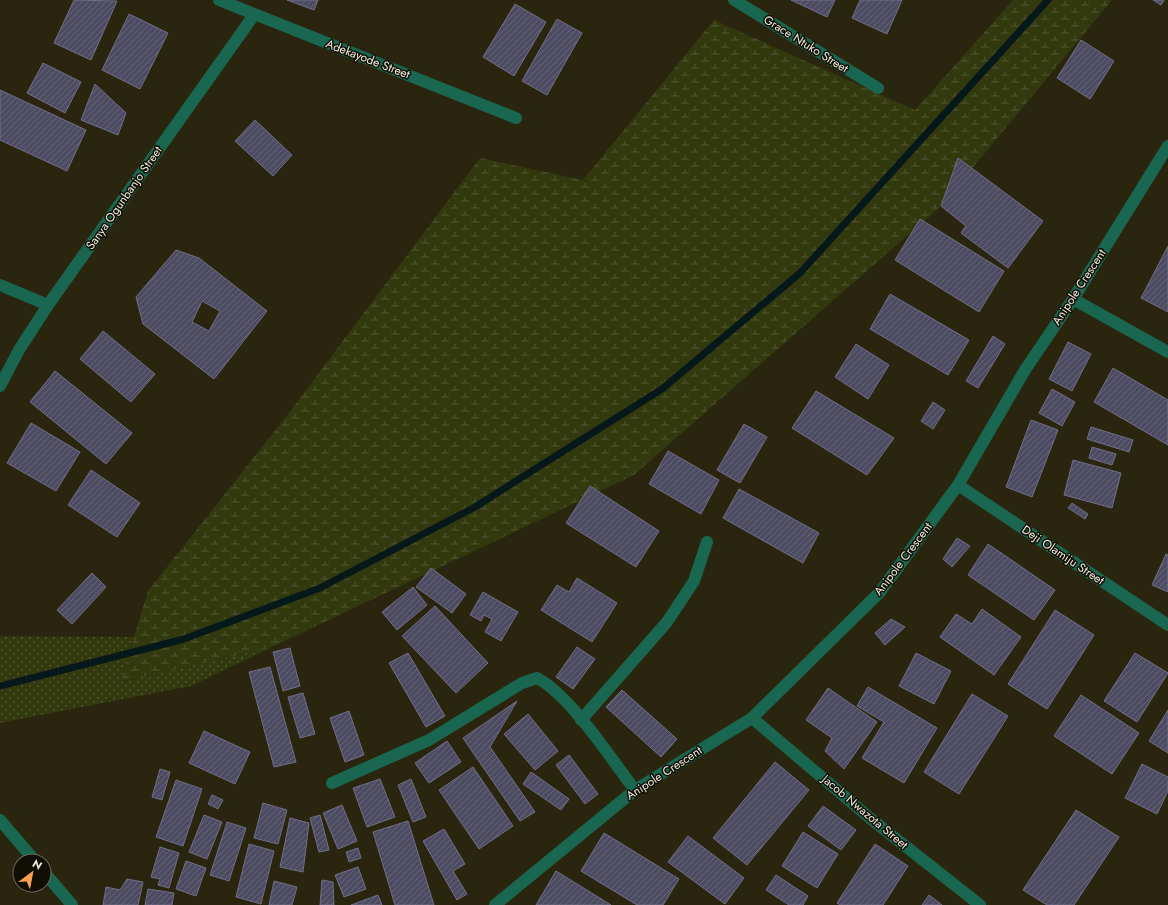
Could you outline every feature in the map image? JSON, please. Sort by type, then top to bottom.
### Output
[{"type":"street","name":"Adekayode Street","points":[[219,0],[516,118]]},
{"type":"street","name":"Grace Ntuko Street","points":[[734,0],[878,88]]},
{"type":"street","name":"Sanya Ogunbanjo Street","points":[[0,386],[19,350],[48,305],[254,15]]},
{"type":"street","name":"Anipole Crescent","points":[[495,905],[635,790],[752,718],[880,592],[958,485],[1025,370],[1073,299],[1168,146]]},
{"type":"street","points":[[0,285],[48,305]]},
{"type":"street","points":[[1073,299],[1168,352]]},
{"type":"street","name":"Deji Olamiju Street","points":[[958,485],[1168,625]]},
{"type":"street","points":[[581,720],[667,622],[694,581],[707,542]]},
{"type":"street","points":[[332,783],[429,740],[522,683],[537,678],[550,685],[581,720],[635,790]]},
{"type":"street","name":"Jacob Nwazota Street","points":[[752,718],[871,819],[980,905]]},
{"type":"street","points":[[0,820],[28,853]]},
{"type":"street","points":[[52,881],[72,905]]},
{"type":"green space","points":[[1013,0],[1112,0],[941,206],[634,475],[272,647],[120,682],[148,591],[285,418],[480,158],[583,180],[714,20],[915,110]]},
{"type":"green space","points":[[0,636],[134,637],[121,682],[272,647],[191,686],[0,723]]},
{"type":"building","points":[[74,0],[117,1],[91,60],[54,43]]},
{"type":"building","points":[[287,0],[318,0],[314,10]]},
{"type":"building","points":[[791,0],[835,0],[827,17]]},
{"type":"building","points":[[860,0],[902,0],[887,34],[852,18]]},
{"type":"building","points":[[1153,0],[1164,0],[1161,5]]},
{"type":"building","points":[[515,4],[546,22],[514,76],[483,57]]},
{"type":"building","points":[[129,14],[168,33],[140,89],[102,70]]},
{"type":"building","points":[[557,19],[582,33],[547,95],[522,81]]},
{"type":"building","points":[[1081,40],[1114,61],[1090,99],[1057,78]]},
{"type":"building","points":[[43,63],[81,82],[65,113],[27,93]]},
{"type":"building","points":[[95,84],[126,113],[118,135],[81,120]]},
{"type":"building","points":[[0,90],[86,130],[67,171],[0,140]]},
{"type":"building","points":[[255,120],[292,155],[273,176],[235,141]]},
{"type":"building","points":[[958,158],[1043,221],[1008,268],[961,233],[966,226],[941,206]]},
{"type":"building","points":[[920,219],[1004,271],[979,312],[895,260]]},
{"type":"building","points":[[1168,246],[1168,312],[1141,298]]},
{"type":"building","points":[[176,250],[199,258],[267,311],[214,379],[143,324],[136,297]],"holes":[[[202,301],[220,311],[209,331],[192,322]]]},
{"type":"building","points":[[890,294],[969,340],[948,375],[870,329]]},
{"type":"building","points":[[103,331],[155,374],[131,402],[80,359]]},
{"type":"building","points":[[993,336],[1005,344],[978,388],[966,381]]},
{"type":"building","points":[[1068,342],[1091,354],[1072,391],[1049,379]]},
{"type":"building","points":[[856,344],[889,365],[868,399],[835,377]]},
{"type":"building","points":[[1113,368],[1168,400],[1168,445],[1094,402]]},
{"type":"building","points":[[55,371],[132,433],[106,464],[30,402]]},
{"type":"building","points":[[1052,389],[1075,402],[1062,426],[1039,413]]},
{"type":"building","points":[[816,391],[894,438],[867,475],[792,428]]},
{"type":"building","points":[[933,402],[945,410],[933,429],[921,421]]},
{"type":"building","points":[[1031,420],[1058,430],[1032,497],[1006,487]]},
{"type":"building","points":[[31,423],[80,452],[56,491],[7,463]]},
{"type":"building","points":[[744,424],[767,437],[740,483],[717,470]]},
{"type":"building","points":[[1091,427],[1133,440],[1129,452],[1087,439]]},
{"type":"building","points":[[1092,447],[1116,454],[1112,465],[1089,458]]},
{"type":"building","points":[[668,451],[719,480],[701,514],[649,484]]},
{"type":"building","points":[[1073,460],[1121,473],[1112,508],[1064,495]]},
{"type":"building","points":[[91,470],[140,503],[117,537],[68,505]]},
{"type":"building","points":[[590,486],[659,531],[636,567],[566,523]]},
{"type":"building","points":[[739,489],[819,533],[803,563],[723,518]]},
{"type":"building","points":[[1072,503],[1088,514],[1085,519],[1068,508]]},
{"type":"building","points":[[957,538],[970,546],[952,567],[943,559]]},
{"type":"building","points":[[988,544],[1055,590],[1034,620],[968,575]]},
{"type":"building","points":[[1166,554],[1168,555],[1168,592],[1152,585]]},
{"type":"building","points":[[431,568],[466,594],[452,613],[416,587]]},
{"type":"building","points":[[92,573],[106,587],[72,624],[57,610]]},
{"type":"building","points":[[577,578],[617,603],[592,642],[541,610],[557,585],[569,592]]},
{"type":"building","points":[[413,587],[427,605],[397,630],[382,612]]},
{"type":"building","points":[[483,592],[518,612],[501,641],[485,632],[492,619],[484,615],[481,621],[470,615]]},
{"type":"building","points":[[435,606],[488,663],[456,693],[402,636]]},
{"type":"building","points":[[982,609],[1021,637],[994,675],[940,637],[956,614],[972,624]]},
{"type":"building","points":[[1055,610],[1094,635],[1047,709],[1008,684]]},
{"type":"building","points":[[891,619],[905,627],[885,645],[875,633]]},
{"type":"building","points":[[577,647],[595,659],[573,689],[556,677]]},
{"type":"building","points":[[290,648],[300,686],[283,691],[273,652]]},
{"type":"building","points":[[408,653],[445,716],[426,727],[389,663]]},
{"type":"building","points":[[916,653],[951,671],[934,704],[899,686]]},
{"type":"building","points":[[1135,653],[1168,673],[1137,722],[1104,701]]},
{"type":"building","points":[[270,667],[296,762],[274,767],[249,672]]},
{"type":"building","points":[[868,687],[937,728],[904,783],[862,758],[884,722],[857,706]]},
{"type":"building","points":[[828,688],[877,722],[844,769],[825,751],[832,738],[806,720]]},
{"type":"building","points":[[622,690],[677,739],[661,757],[606,707]]},
{"type":"building","points":[[303,693],[315,734],[300,738],[288,697]]},
{"type":"building","points":[[972,694],[1008,716],[959,794],[924,772]]},
{"type":"building","points":[[1081,695],[1139,733],[1112,774],[1054,736]]},
{"type":"building","points":[[517,701],[490,747],[535,812],[520,821],[463,738]]},
{"type":"building","points":[[1168,710],[1168,753],[1149,741]]},
{"type":"building","points":[[349,711],[364,755],[345,762],[330,718]]},
{"type":"building","points":[[528,714],[558,751],[535,770],[504,734]]},
{"type":"building","points":[[204,731],[250,752],[235,784],[189,763]]},
{"type":"building","points":[[447,741],[461,762],[429,783],[415,763]]},
{"type":"building","points":[[569,755],[598,794],[585,804],[556,765]]},
{"type":"building","points":[[775,762],[809,790],[747,865],[713,838]]},
{"type":"building","points":[[1142,764],[1168,777],[1168,791],[1157,814],[1125,798]]},
{"type":"building","points":[[473,767],[513,826],[479,849],[439,790]]},
{"type":"building","points":[[160,769],[170,772],[162,800],[152,797]]},
{"type":"building","points":[[531,772],[569,799],[561,810],[523,784]]},
{"type":"building","points":[[380,779],[395,817],[367,827],[353,788]]},
{"type":"building","points":[[411,779],[426,817],[413,822],[398,785]]},
{"type":"building","points":[[176,780],[202,789],[183,846],[156,837]]},
{"type":"building","points":[[212,795],[223,800],[218,809],[208,804]]},
{"type":"building","points":[[263,803],[287,810],[278,844],[254,838]]},
{"type":"building","points":[[342,805],[357,841],[338,849],[323,813]]},
{"type":"building","points":[[823,806],[856,830],[841,850],[808,826]]},
{"type":"building","points":[[1076,810],[1119,837],[1074,905],[1047,905],[1023,890]]},
{"type":"building","points":[[204,815],[222,822],[207,859],[189,852]]},
{"type":"building","points":[[320,815],[329,850],[319,852],[310,818]]},
{"type":"building","points":[[290,818],[309,823],[303,872],[280,867]]},
{"type":"building","points":[[408,821],[434,905],[395,905],[373,832]]},
{"type":"building","points":[[227,822],[246,828],[229,881],[210,875]]},
{"type":"building","points":[[444,829],[465,864],[453,871],[467,894],[457,900],[423,841]]},
{"type":"building","points":[[803,832],[838,854],[817,888],[782,866]]},
{"type":"building","points":[[604,833],[679,879],[663,905],[637,905],[581,871]]},
{"type":"building","points":[[688,836],[744,878],[725,904],[668,862]]},
{"type":"building","points":[[249,844],[274,851],[261,904],[236,897]]},
{"type":"building","points":[[875,844],[908,866],[883,905],[840,905],[837,903]]},
{"type":"building","points":[[160,847],[179,853],[169,888],[158,885],[160,879],[151,877]]},
{"type":"building","points":[[358,848],[361,858],[349,862],[346,852]]},
{"type":"building","points":[[186,861],[206,868],[196,896],[176,889]]},
{"type":"building","points":[[358,867],[366,889],[344,897],[335,875]]},
{"type":"building","points":[[556,871],[611,905],[536,905]]},
{"type":"building","points":[[776,875],[808,896],[803,905],[789,905],[766,890]]},
{"type":"building","points":[[127,879],[143,882],[138,905],[103,905],[106,887],[120,890]]},
{"type":"building","points":[[322,880],[333,882],[334,905],[320,905]]},
{"type":"building","points":[[274,881],[297,887],[292,905],[269,905]]},
{"type":"building","points":[[148,889],[174,893],[172,905],[145,905]]},
{"type":"building","points":[[378,895],[382,905],[351,905]]},
{"type":"building","points":[[929,895],[942,905],[922,905]]},
{"type":"waterway","points":[[0,686],[184,639],[320,588],[475,507],[662,389],[800,273],[1048,0]]}]
